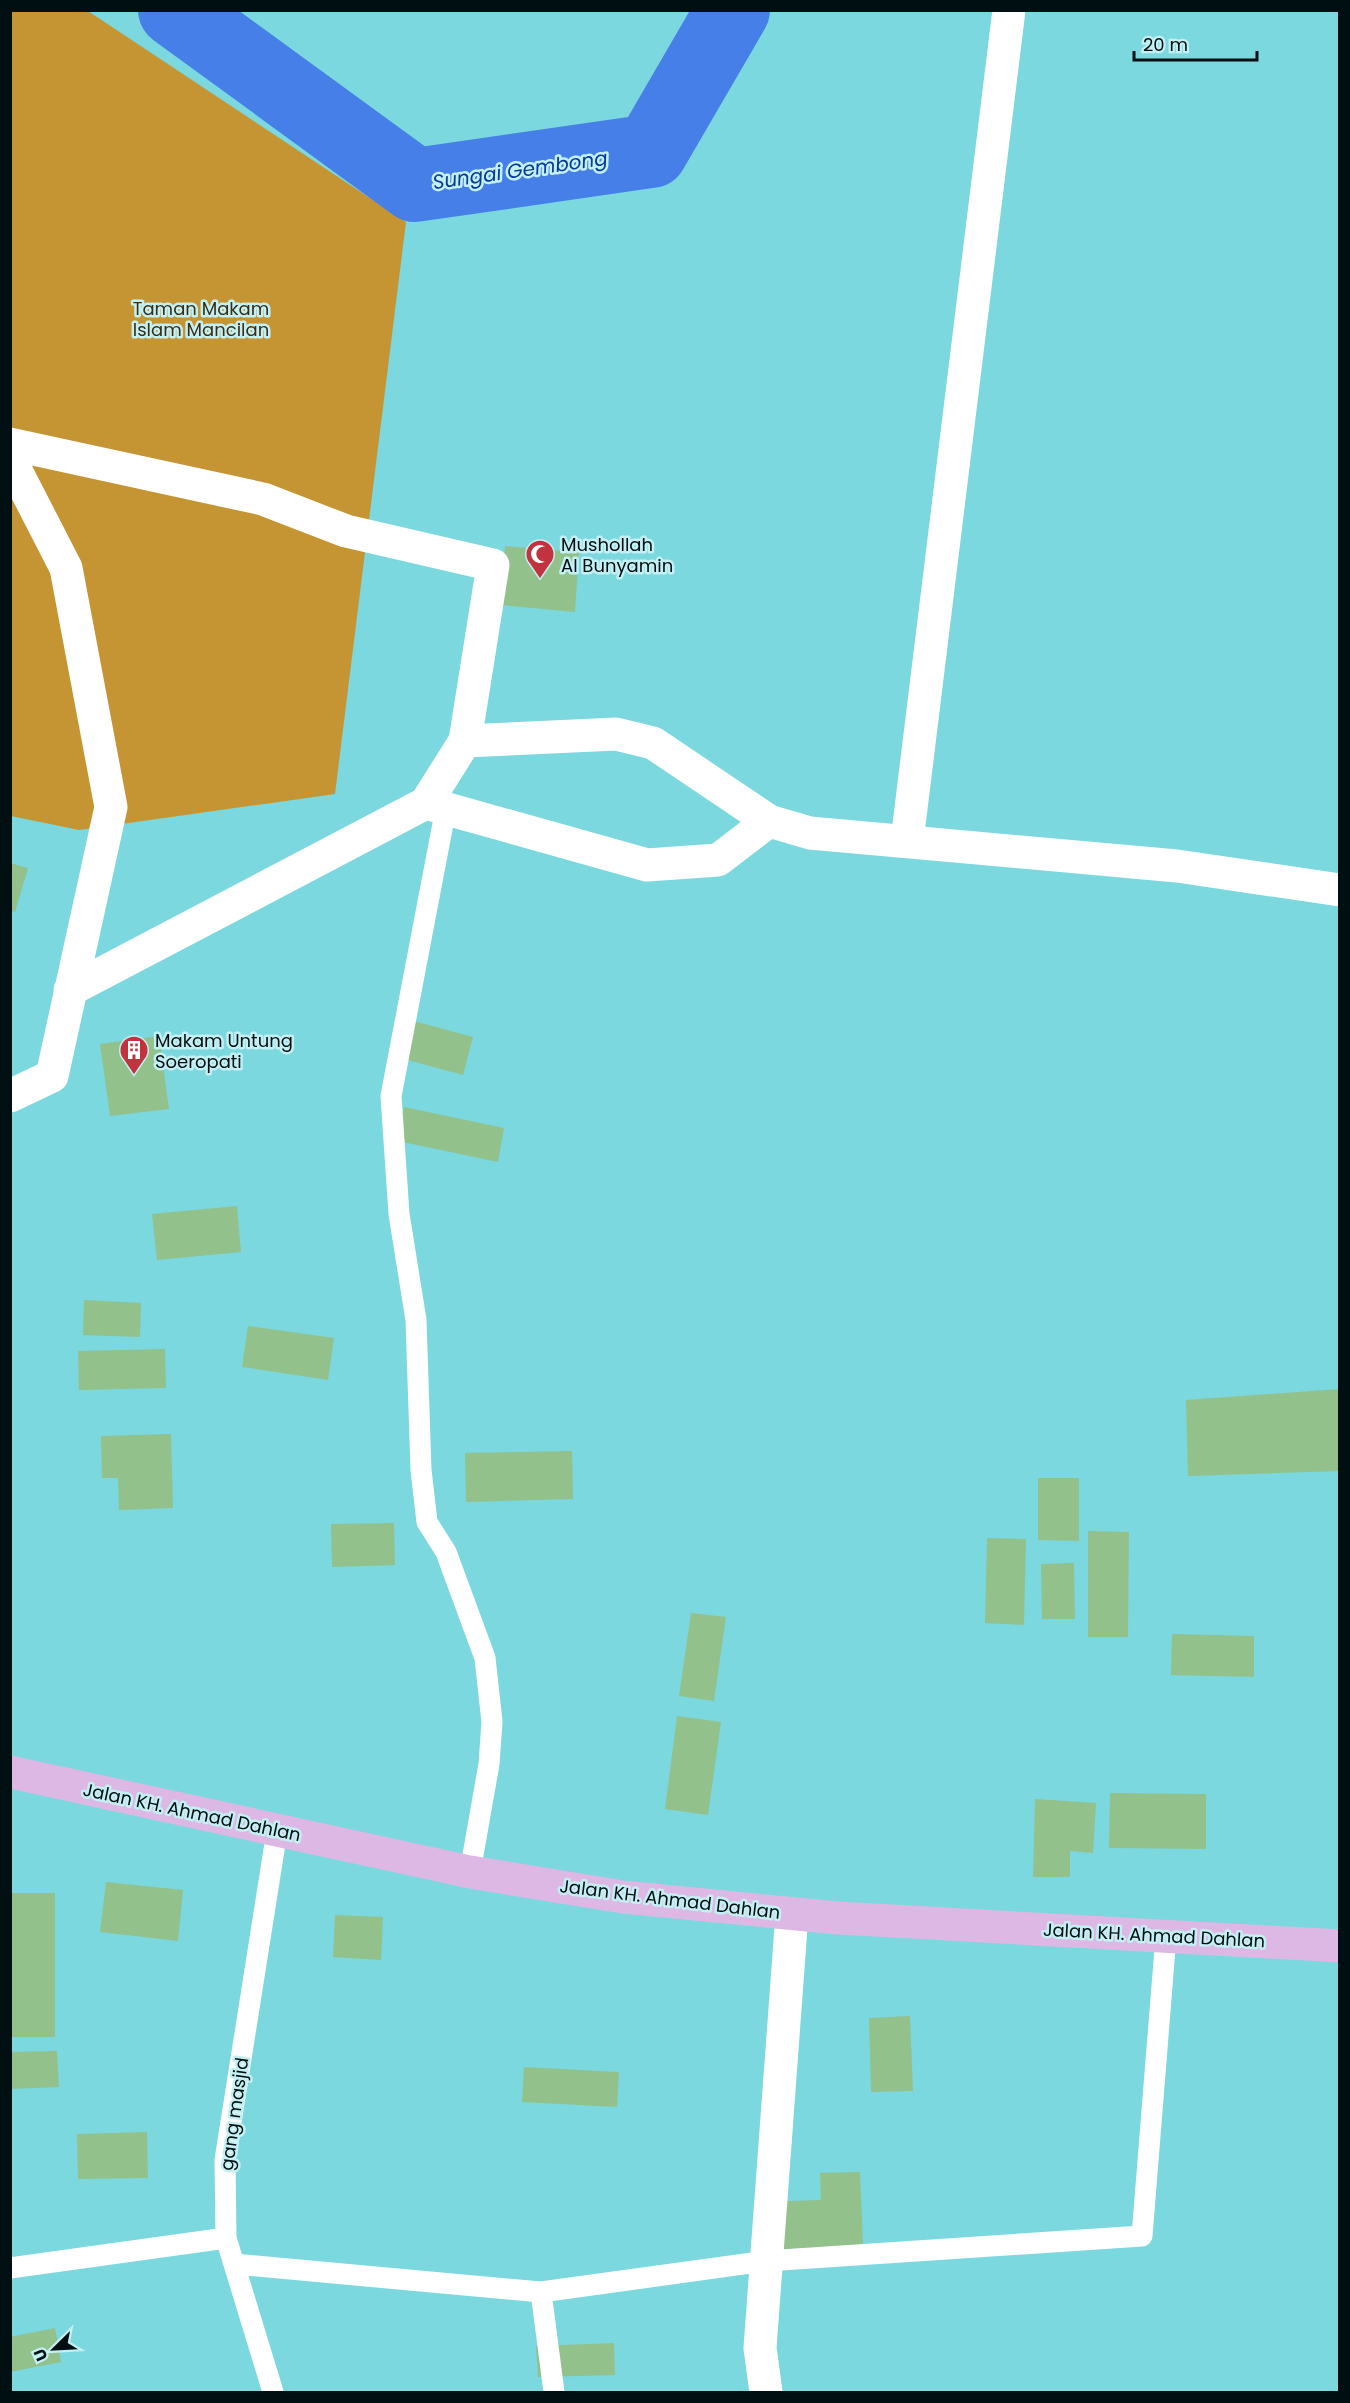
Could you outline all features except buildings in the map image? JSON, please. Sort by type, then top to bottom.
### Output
[{"type":"main road","name":"Jalan KH. Ahmad Dahlan","points":[[10,1772],[470,1872],[623,1897],[792,1914],[1340,1946]]},
{"type":"street","points":[[907,841],[1009,10]]},
{"type":"street","points":[[10,444],[263,499],[346,531],[493,565],[465,741],[436,806],[70,990]]},
{"type":"street","points":[[10,459],[66,568],[111,807],[52,1076],[10,1096]]},
{"type":"street","points":[[465,741],[616,734],[636,737],[653,743],[769,821],[810,833],[1177,866],[1340,890]]},
{"type":"street","points":[[436,806],[647,865],[718,860],[769,821]]},
{"type":"street","points":[[766,2392],[760,2348],[792,1914]]},
{"type":"lane","points":[[436,806],[391,1096],[399,1214],[416,1320],[421,1470],[427,1522],[446,1552],[485,1658],[491,1711],[489,1764],[470,1872]]},
{"type":"lane","name":"gang masjid","points":[[273,2392],[226,2238],[225,2160],[277,1831]]},
{"type":"lane","points":[[234,2264],[541,2292],[766,2261],[1142,2236],[1166,1936]]},
{"type":"lane","points":[[10,2268],[226,2238]]},
{"type":"lane","points":[[541,2292],[554,2392]]},
{"type":"green space","name":"Taman Makam Islam Mancilan","points":[[10,11],[88,11],[406,222],[335,794],[79,830],[11,816]]},
{"type":"waterway","name":"Sungai Gembong","points":[[175,10],[415,185],[651,151],[733,10]]},
{"type":"place","name":"Mushollah Al Bunyamin","points":[[540,580]]},
{"type":"place","name":"Makam Untung Soeropati","points":[[134,1076]]}]
